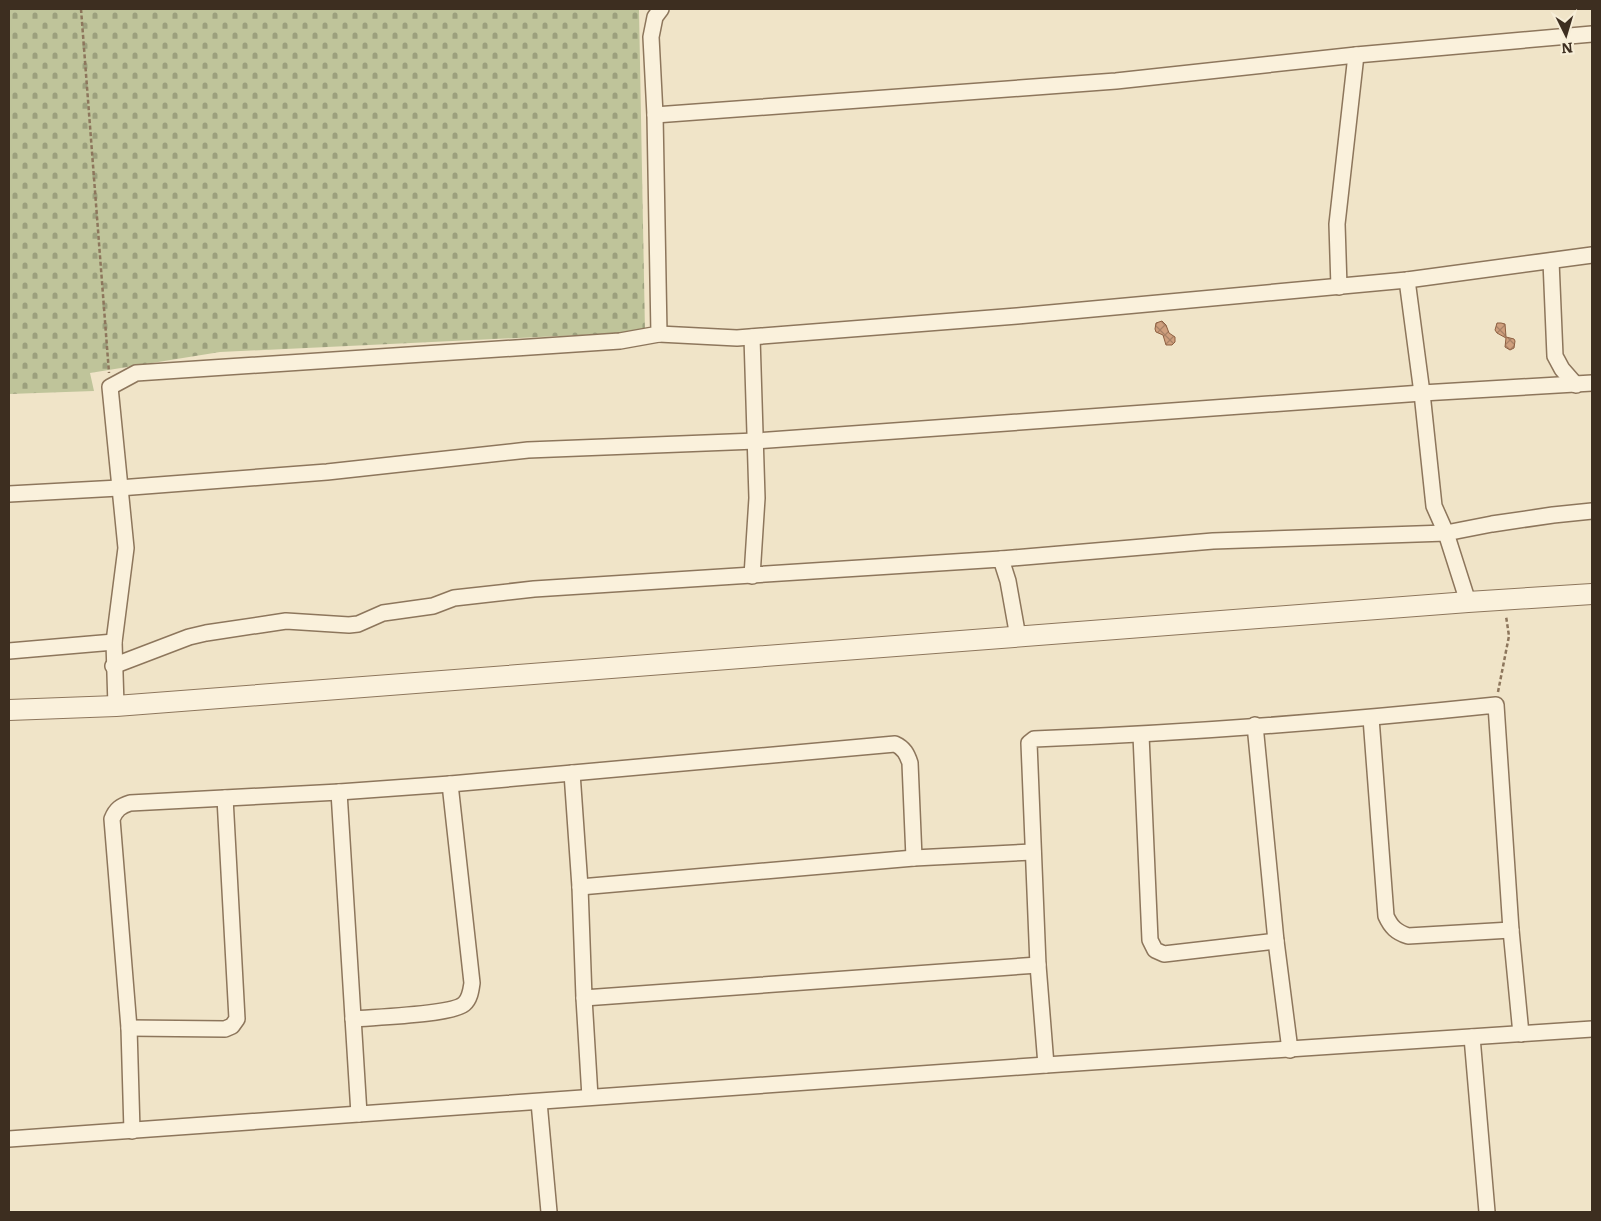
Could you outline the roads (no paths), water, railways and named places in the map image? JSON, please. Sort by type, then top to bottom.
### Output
[{"type":"street","points":[[659,334],[655,115],[651,37],[656,18],[662,9]]},
{"type":"street","points":[[655,115],[1116,81],[1592,34]]},
{"type":"street","points":[[1339,286],[1337,224],[1356,56]]},
{"type":"street","points":[[116,706],[114,642],[126,548],[110,387],[136,373],[620,340],[659,334],[702,337],[752,336],[1017,316],[1407,280],[1592,255]]},
{"type":"street","points":[[1551,261],[1555,356],[1562,369],[1576,385]]},
{"type":"street","points":[[1407,280],[1434,506],[1446,533],[1468,602]]},
{"type":"street","points":[[752,336],[757,498],[752,576]]},
{"type":"street","points":[[9,494],[119,488],[327,472],[528,450],[756,441],[1592,383]]},
{"type":"street","points":[[114,666],[189,637],[206,633],[277,622],[298,621],[358,624],[383,614],[422,609],[454,598],[534,589],[1001,559],[1213,541],[1446,533],[1492,524],[1592,511]]},
{"type":"street","points":[[1001,559],[1008,582],[1018,637]]},
{"type":"street","points":[[9,710],[116,706],[1592,594]]},
{"type":"street","points":[[9,651],[114,642]]},
{"type":"street","points":[[1046,1065],[1038,965],[1029,743],[1034,740],[1141,735],[1371,718],[1496,705],[1520,1034]]},
{"type":"street","points":[[1371,718],[1386,916],[1390,924],[1397,933],[1408,936],[1512,930]]},
{"type":"street","points":[[1255,726],[1276,941],[1290,1050]]},
{"type":"street","points":[[1141,735],[1150,940],[1152,946],[1158,952],[1164,954],[1276,941]]},
{"type":"street","points":[[132,1130],[129,1028],[112,818],[121,806],[130,803],[450,784],[895,744],[906,752],[910,763],[914,858]]},
{"type":"street","points":[[572,773],[580,888],[590,1097]]},
{"type":"street","points":[[353,1019],[442,1011],[459,1007],[466,1003],[470,994],[472,983],[450,784]]},
{"type":"street","points":[[339,792],[359,1114]]},
{"type":"street","points":[[129,1028],[225,1029],[232,1026],[237,1019],[225,798]]},
{"type":"street","points":[[580,888],[914,858],[1033,852]]},
{"type":"street","points":[[584,998],[1038,965]]},
{"type":"street","points":[[9,1139],[1046,1065],[1592,1029]]},
{"type":"street","points":[[1472,1037],[1487,1212]]},
{"type":"street","points":[[540,1102],[548,1212]]}]
